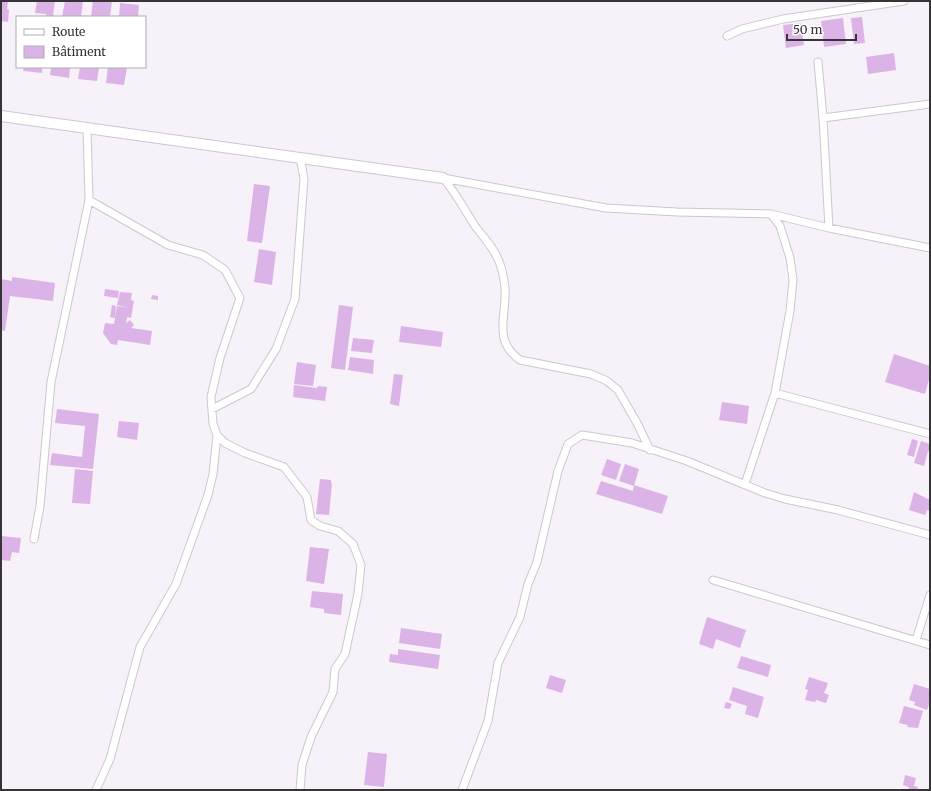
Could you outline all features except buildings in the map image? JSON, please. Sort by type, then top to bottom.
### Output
[{"type":"street","points":[[727,36],[742,28],[784,19],[904,1]]},
{"type":"street","points":[[818,62],[823,118],[829,228]]},
{"type":"street","points":[[823,118],[930,104]]},
{"type":"street","points":[[1,116],[443,178],[606,208],[677,212],[771,214],[829,228],[930,248]]},
{"type":"street","points":[[34,539],[40,506],[51,382],[90,200],[87,129]]},
{"type":"street","points":[[212,410],[251,389],[276,349],[294,299],[304,179],[300,157]]},
{"type":"street","points":[[443,178],[452,189],[475,226],[495,252],[501,264],[505,289],[502,332],[507,347],[512,355],[520,360],[591,374],[607,381],[618,390],[637,423],[650,450]]},
{"type":"street","points":[[90,200],[168,245],[203,255],[224,270],[240,298],[220,358],[211,397],[213,424],[217,435],[225,443],[245,453],[284,467],[307,498],[311,520],[320,526],[338,531],[353,544],[361,565],[358,594],[344,654],[335,669],[331,699],[311,737],[302,765],[300,790]]},
{"type":"street","points":[[745,484],[775,393],[790,311],[793,280],[790,258],[780,226],[771,214]]},
{"type":"street","points":[[775,393],[930,434]]},
{"type":"street","points":[[96,790],[110,759],[140,647],[176,584],[206,501],[213,474],[217,435]]},
{"type":"street","points":[[462,790],[488,721],[498,663],[520,617],[528,584],[537,562],[558,471],[568,444],[582,435],[632,443],[687,461],[784,500],[838,510],[930,535]]},
{"type":"street","points":[[713,580],[930,645]]},
{"type":"street","points":[[916,640],[930,595]]}]
